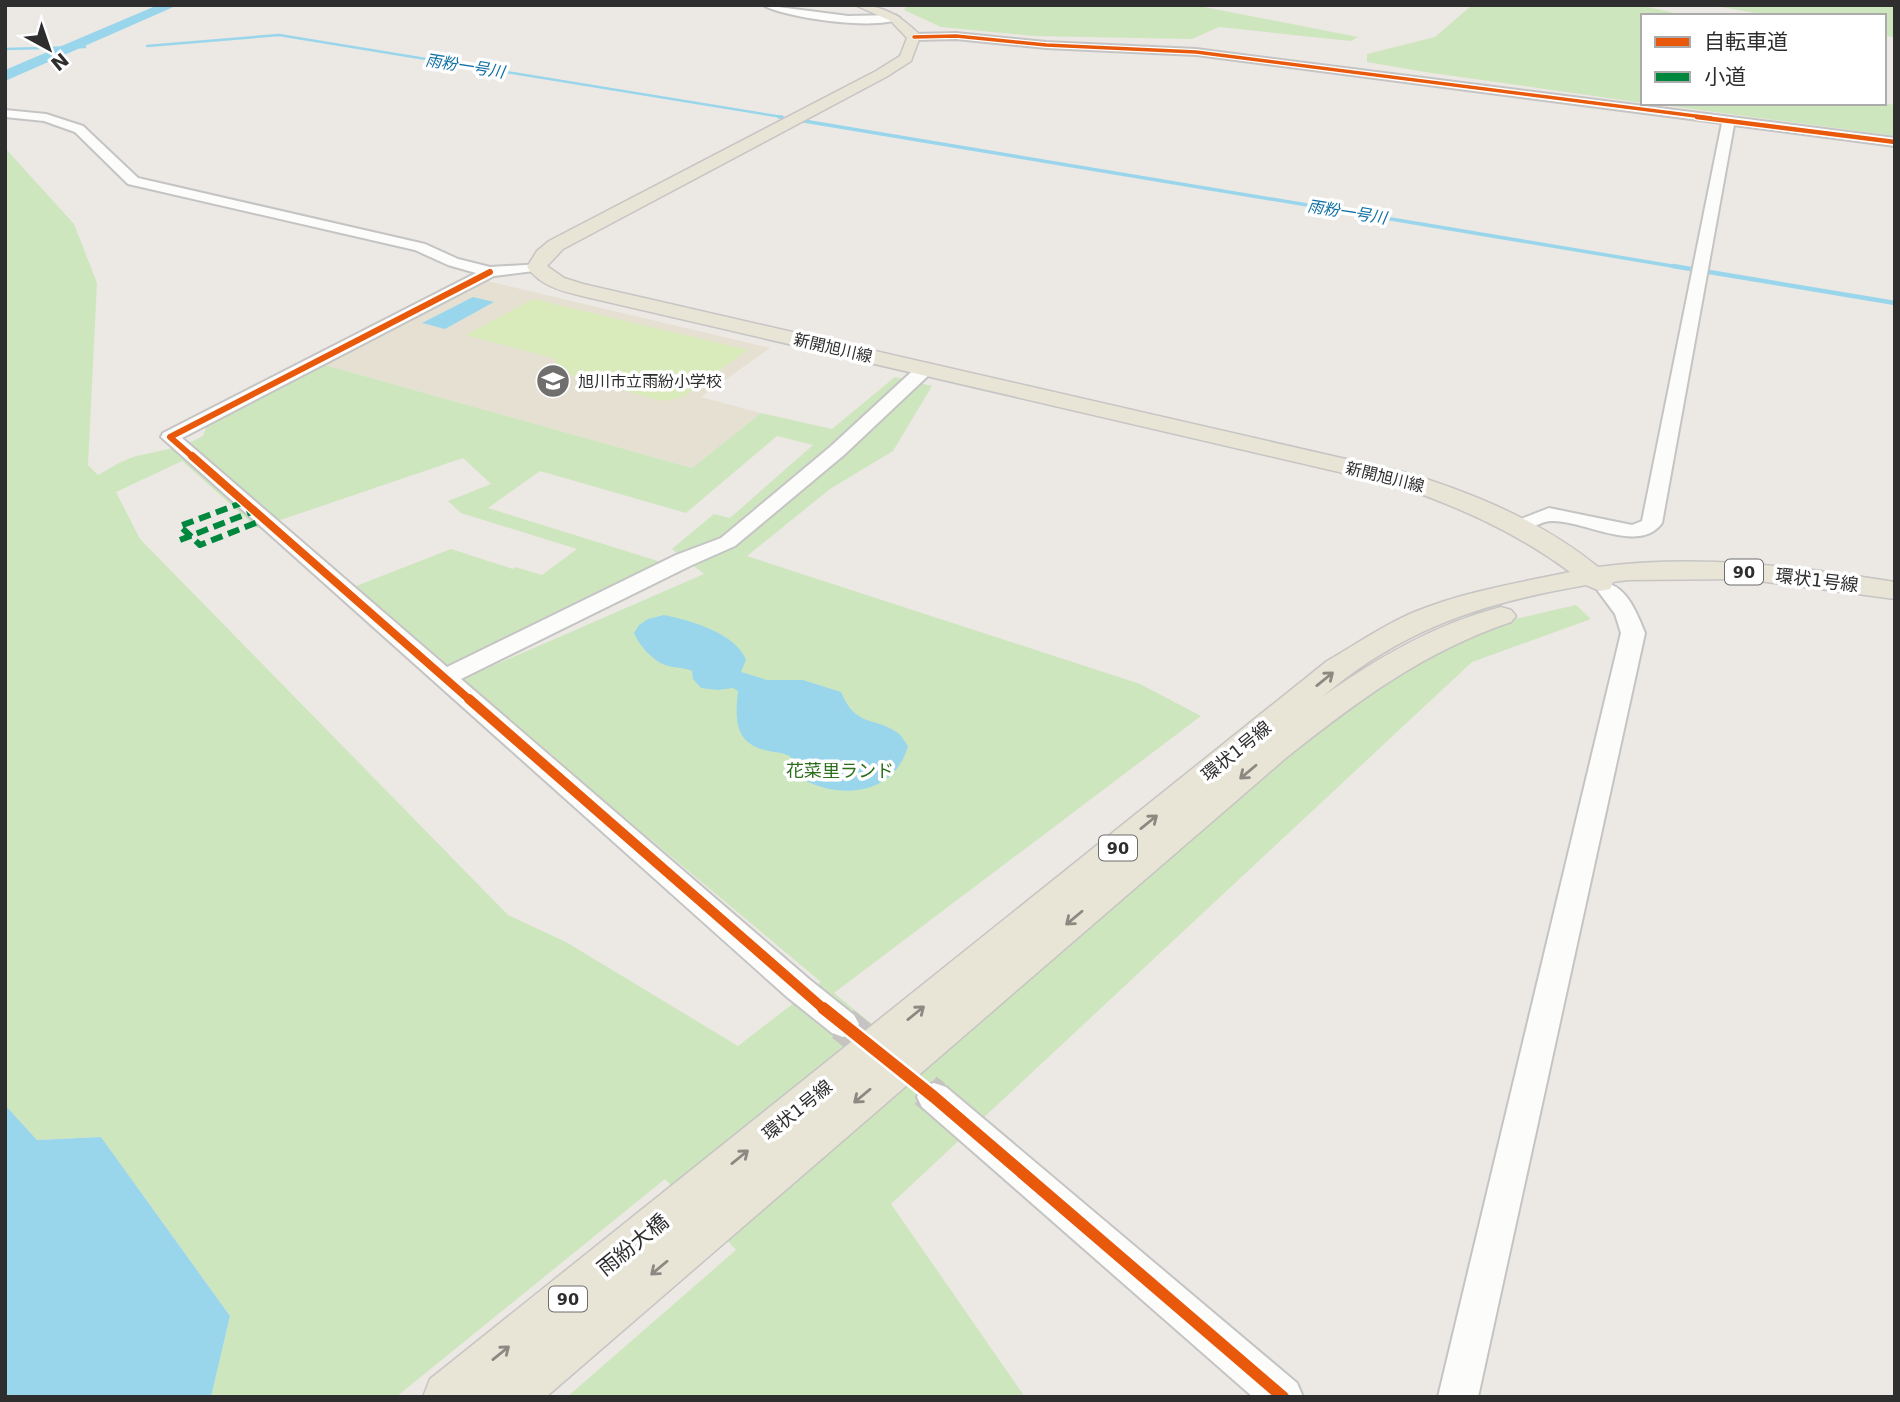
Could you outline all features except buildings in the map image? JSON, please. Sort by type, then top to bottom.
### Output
[{"type":"main road","points":[[537,267],[544,255],[556,244],[881,74],[906,58],[914,37],[895,19],[860,5]]},
{"type":"main road","name":"新開旭川線","points":[[537,267],[541,273],[565,285],[598,294],[1402,480],[1451,494],[1518,527],[1601,584]]},
{"type":"main road","name":"環状1号線","points":[[699,1212],[1264,758],[1361,682],[1418,647],[1465,626],[1601,584],[1628,572],[1711,570],[1775,574],[1895,591]]},
{"type":"main road","name":"環状1号線","points":[[1601,584],[1641,588],[1786,590],[1895,605]]},
{"type":"main road","name":"雨紛大橋","points":[[448,1397],[699,1212]]},
{"type":"main road","name":"雨紛大橋","points":[[507,1397],[699,1212]]},
{"type":"street","points":[[768,5],[789,11],[838,17],[895,19]]},
{"type":"street","points":[[914,37],[956,36],[1046,45],[1160,49],[1895,142]]},
{"type":"street","points":[[5,113],[46,118],[79,129],[133,181],[421,247],[453,262],[490,272],[537,267]]},
{"type":"street","points":[[1518,527],[1549,514],[1632,531],[1644,530],[1652,523],[1729,120]]},
{"type":"street","points":[[490,272],[170,437],[798,988],[843,1024]]},
{"type":"street","points":[[446,677],[684,560],[728,542],[836,451],[925,369]]},
{"type":"street","points":[[1458,1397],[1633,633],[1626,614],[1601,584]]},
{"type":"street","points":[[934,1097],[1283,1397]]},
{"type":"shaded area","name":"旭川市立雨紛小学校","points":[[487,281],[770,348],[701,397],[761,413],[692,468],[325,365]]},
{"type":"green space","points":[[907,5],[1194,5],[1358,37],[1351,41],[1219,27],[1192,39],[1034,36],[941,27],[904,10]]},
{"type":"green space","points":[[1472,5],[1639,5],[1679,14],[1641,14],[1641,103],[1367,62],[1367,54],[1435,37]]},
{"type":"green space","points":[[1711,5],[1895,5],[1895,37],[1886,36],[1886,14],[1760,14]]},
{"type":"green space","points":[[1886,103],[1895,105],[1895,136],[1663,105]]},
{"type":"green space","name":"花菜里ランド","points":[[5,148],[74,224],[97,283],[88,465],[98,475],[133,457],[193,441],[203,436],[207,425],[325,365],[692,468],[761,413],[832,429],[895,377],[932,386],[893,451],[830,489],[747,556],[1140,684],[1201,716],[834,993],[878,1029],[677,1191],[665,1179],[396,1397],[211,1397],[230,1316],[101,1137],[37,1140],[5,1105]],"holes":[[[777,436],[813,445],[730,518],[714,514],[672,549],[704,574],[460,680],[821,982],[738,1046],[566,942],[508,915],[140,539],[116,492],[182,461],[257,528],[463,458],[491,484],[448,501],[461,513],[577,549],[542,575],[515,567],[513,569],[451,549],[351,588],[442,667],[456,668],[666,567],[658,561],[488,508],[540,471],[686,513]]]},
{"type":"green space","points":[[533,299],[748,350],[683,397],[661,401],[557,371],[556,359],[466,335]]},
{"type":"green space","points":[[1576,605],[1591,619],[1472,662],[891,1204],[1025,1397],[567,1397],[736,1250],[723,1236],[1367,690],[1431,651],[1511,620]]},
{"type":"water","points":[[473,297],[494,302],[445,329],[422,323]]},
{"type":"water","points":[[664,615],[711,629],[732,642],[746,660],[741,672],[767,680],[803,680],[841,692],[859,716],[901,736],[908,746],[901,762],[892,774],[866,789],[835,790],[804,780],[791,757],[757,748],[743,737],[737,721],[738,691],[733,688],[701,688],[693,679],[692,671],[660,663],[643,647],[634,633],[639,625],[648,619]]},
{"type":"water","points":[[5,1105],[37,1140],[101,1137],[230,1316],[211,1397],[5,1397]]},
{"type":"waterway","points":[[5,76],[171,5]]},
{"type":"waterway","name":"雨粉一号川","points":[[147,46],[279,35],[782,117],[779,117]]},
{"type":"waterway","name":"雨粉一号川","points":[[5,49],[85,47]]},
{"type":"waterway","name":"雨粉一号川","points":[[798,120],[1684,268]]},
{"type":"waterway","name":"雨粉一号川","points":[[1673,266],[1895,303]]},
{"type":"tunnel","points":[[843,1024],[934,1097]]},
{"type":"marked path","points":[[244,502],[180,526],[200,545],[263,520]]},
{"type":"marked path","points":[[180,540],[254,511]]},
{"type":"cycle path","points":[[914,37],[956,36],[1046,45],[1196,52],[1895,142]]},
{"type":"cycle path","points":[[490,272],[170,437],[798,988],[934,1097],[1283,1397]]},
{"type":"place","name":"旭川市立雨紛小学校","points":[[553,381]]}]
